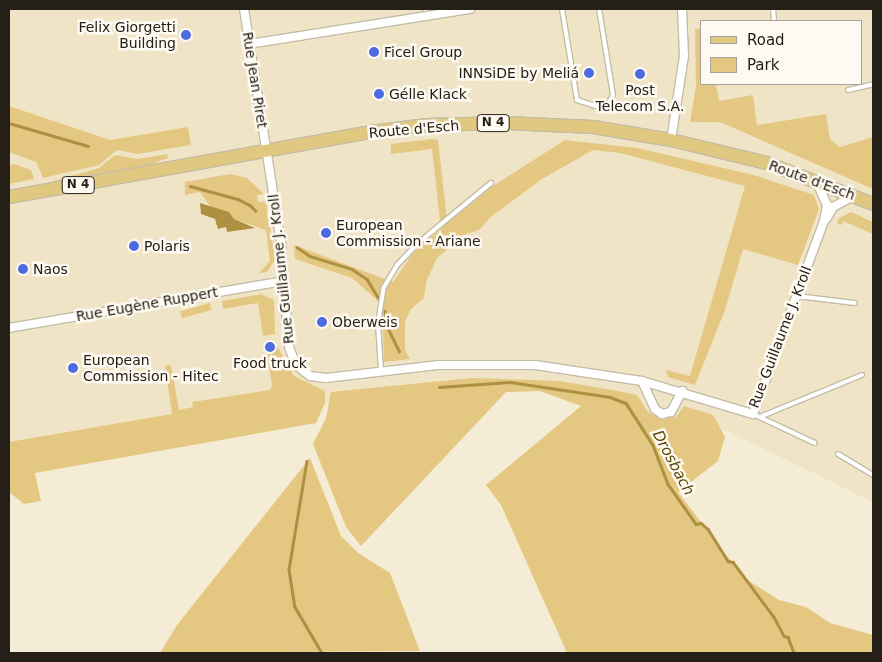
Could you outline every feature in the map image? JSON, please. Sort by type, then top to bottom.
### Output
[{"type":"main road","name":"Route d'Esch","points":[[9,197],[266,150],[417,126],[490,123],[593,127],[670,140],[767,163],[873,204]]},
{"type":"street","name":"Rue Jean Piret","points":[[244,9],[266,150]]},
{"type":"street","points":[[249,44],[426,11],[470,9]]},
{"type":"street","points":[[670,140],[684,56],[682,9]]},
{"type":"street","name":"Rue Guillaume J. Kroll","points":[[266,150],[285,281],[289,347],[296,366],[319,378],[439,365],[535,365],[642,381],[682,391],[753,414],[824,221],[827,205],[814,180]]},
{"type":"street","name":"Rue Guillaume J. Kroll","points":[[824,221],[833,207],[854,196]]},
{"type":"street","name":"Rue Eugène Ruppert","points":[[9,328],[285,281]]},
{"type":"street","points":[[642,381],[654,409],[662,414],[671,412],[682,391]]},
{"type":"lane","points":[[562,9],[577,100],[596,106],[608,104],[613,96],[599,9]]},
{"type":"lane","points":[[848,90],[873,84]]},
{"type":"lane","points":[[381,371],[381,308],[384,286],[397,265],[417,244],[491,183]]},
{"type":"lane","points":[[797,296],[854,303]]},
{"type":"lane","points":[[762,416],[862,375]]},
{"type":"lane","points":[[753,414],[762,416],[815,443]]},
{"type":"lane","points":[[838,454],[873,475]]},
{"type":"shaded area","points":[[9,9],[873,9],[873,502],[727,431],[659,422],[541,384],[341,400],[9,460]]},
{"type":"shaded area","points":[[200,203],[229,212],[234,219],[255,228],[227,232],[226,227],[218,229],[215,219],[201,214]]},
{"type":"green space","points":[[700,28],[700,85],[716,85],[719,101],[753,95],[757,125],[826,114],[830,139],[840,147],[873,137],[873,189],[720,122],[690,122],[696,86],[695,29]]},
{"type":"green space","points":[[9,106],[110,140],[188,127],[191,145],[137,154],[117,150],[99,165],[43,178],[36,162],[9,152]]},
{"type":"green space","points":[[432,139],[438,140],[447,221],[493,186],[565,140],[637,148],[754,175],[814,195],[819,209],[798,265],[743,249],[725,310],[695,385],[668,377],[666,370],[690,376],[745,186],[620,153],[593,150],[542,179],[492,216],[479,230],[466,234],[437,258],[426,282],[424,298],[411,309],[405,322],[405,350],[410,359],[384,362],[382,310],[377,300],[352,278],[295,259],[294,245],[393,282],[413,253],[441,229],[432,149],[391,154],[391,144]]},
{"type":"green space","points":[[167,154],[168,158],[149,165],[50,182],[99,168],[115,155],[138,159]]},
{"type":"green space","points":[[14,164],[31,170],[34,179],[9,184],[9,166]]},
{"type":"green space","points":[[230,174],[247,178],[264,194],[257,195],[258,202],[266,201],[275,259],[267,272],[259,273],[270,261],[266,230],[234,219],[229,212],[212,209],[200,192],[185,195],[185,182]]},
{"type":"green space","points":[[851,212],[873,222],[873,234],[843,221],[842,225],[837,223],[839,218]]},
{"type":"green space","points":[[261,294],[274,300],[275,334],[263,336],[258,303],[223,309],[222,301]]},
{"type":"green space","points":[[210,303],[212,310],[182,318],[180,312]]},
{"type":"green space","points":[[277,346],[294,376],[325,391],[325,403],[316,423],[35,473],[41,501],[24,504],[9,492],[9,442],[172,414],[165,366],[171,365],[179,410],[193,407],[192,402],[270,390],[272,385],[266,348]]},
{"type":"green space","points":[[472,378],[560,381],[637,395],[648,412],[661,419],[676,417],[684,406],[713,415],[725,437],[718,461],[678,492],[743,577],[779,600],[806,607],[830,623],[873,635],[873,653],[567,653],[501,505],[486,485],[581,406],[540,391],[506,392],[361,546],[346,527],[313,444],[326,418],[331,392]]},
{"type":"green space","points":[[310,458],[341,536],[358,553],[390,573],[420,651],[160,653],[177,625]]},
{"type":"waterway","name":"Drosbach","points":[[9,123],[88,146]]},
{"type":"waterway","name":"Drosbach","points":[[190,186],[238,199],[250,205],[256,211]]},
{"type":"waterway","name":"Drosbach","points":[[297,247],[310,256],[352,269],[367,279],[379,299]]},
{"type":"waterway","name":"Drosbach","points":[[385,311],[387,326],[399,351]]},
{"type":"waterway","name":"Drosbach","points":[[439,387],[510,382],[610,397],[626,403],[653,445],[668,484],[696,524],[701,523],[708,529],[728,561],[733,562],[774,617],[784,636],[788,637],[794,653]]},
{"type":"waterway","points":[[307,461],[289,570],[295,607],[322,653]]},
{"type":"place","name":"Felix Giorgetti Building","points":[[186,35]]},
{"type":"place","name":"Ficel Group","points":[[374,52]]},
{"type":"place","name":"INNSiDE by Meliá","points":[[589,73]]},
{"type":"place","name":"Post Telecom S.A.","points":[[640,74]]},
{"type":"place","name":"Gélle Klack","points":[[379,94]]},
{"type":"place","name":"European Commission - Ariane","points":[[326,233]]},
{"type":"place","name":"Polaris","points":[[134,246]]},
{"type":"place","name":"Naos","points":[[23,269]]},
{"type":"place","name":"Oberweis","points":[[322,322]]},
{"type":"place","name":"Food truck","points":[[270,347]]},
{"type":"place","name":"European Commission - Hitec","points":[[73,368]]}]
